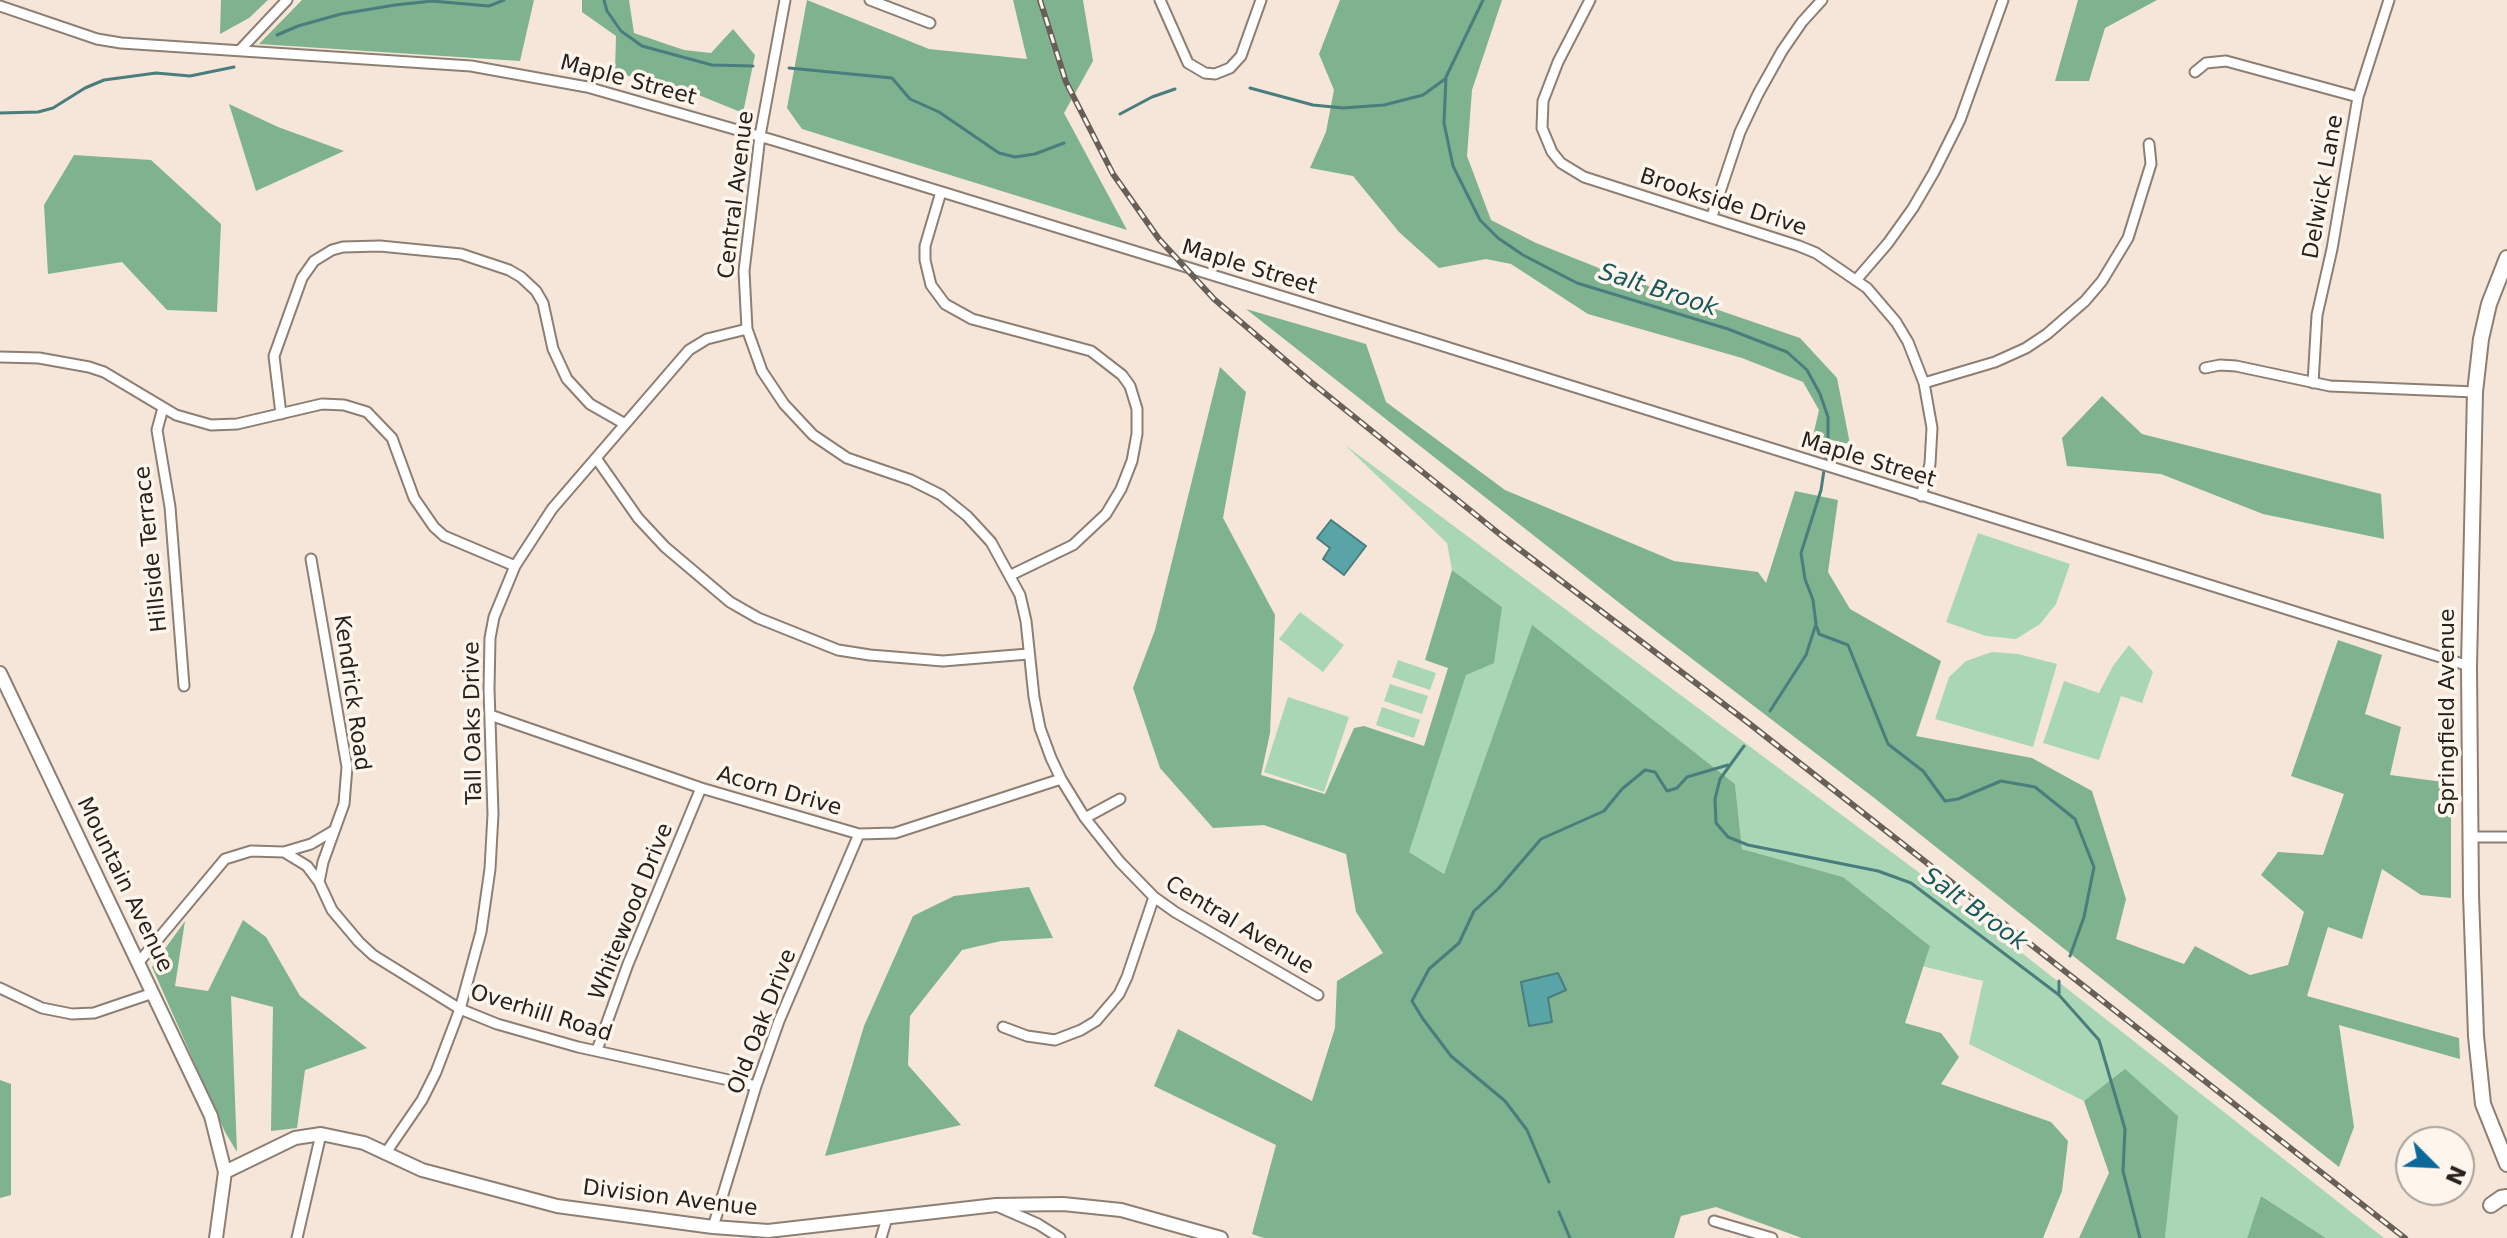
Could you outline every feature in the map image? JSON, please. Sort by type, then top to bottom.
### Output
[{"type":"main road","name":"Springfield Avenue","points":[[2506,1158],[2483,1104],[2476,1036],[2469,666],[2475,392],[2481,339],[2489,304],[2507,258]]},
{"type":"main road","points":[[2491,1205],[2507,1197]]},
{"type":"street","points":[[240,50],[287,0]]},
{"type":"street","name":"Central Avenue","points":[[785,0],[760,136],[744,271],[747,329],[762,371],[779,397],[806,428],[847,458],[911,480],[941,495],[981,530],[1011,575],[1020,595],[1040,728],[1061,779],[1085,818],[1120,862],[1154,897],[1175,912],[1318,995]]},
{"type":"street","points":[[870,0],[930,23]]},
{"type":"street","points":[[1160,0],[1183,54],[1196,69],[1215,74],[1230,68],[1241,56],[1261,0]]},
{"type":"street","name":"Brookside Drive","points":[[1590,0],[1573,30],[1543,101],[1542,128],[1552,152],[1561,163],[1584,177],[1799,246],[1857,279],[1896,322],[1924,383],[1932,428],[1930,464],[1921,496]]},
{"type":"street","points":[[1712,216],[1740,132],[1758,94],[1782,51],[1822,0]]},
{"type":"street","points":[[1857,279],[1897,231],[1934,172],[1960,120],[2003,0]]},
{"type":"street","name":"Delwick Lane","points":[[2313,383],[2317,315],[2332,249],[2358,97],[2389,0]]},
{"type":"street","name":"Maple Street","points":[[0,6],[97,39],[121,43],[471,66],[587,87],[760,136],[1450,348],[2469,666]]},
{"type":"street","points":[[2195,72],[2206,63],[2226,61],[2358,97]]},
{"type":"street","points":[[1924,383],[1995,362],[2026,348],[2085,301],[2102,281],[2128,238],[2151,164],[2149,144]]},
{"type":"street","points":[[941,192],[925,246],[925,260],[931,285],[945,304],[972,319],[1091,351],[1122,375],[1130,386],[1137,409],[1132,461],[1121,489],[1106,514],[1073,545],[1011,575]]},
{"type":"street","points":[[281,414],[274,356],[302,278],[314,261],[332,250],[380,246],[461,254],[521,277],[536,291],[543,303],[553,349],[567,379],[590,404],[625,424]]},
{"type":"street","name":"Tall Oaks Drive","points":[[385,1154],[429,1086],[460,1009],[481,932],[490,869],[493,814],[490,638],[494,617],[515,566],[552,509],[689,350],[707,339],[747,329]]},
{"type":"street","points":[[0,357],[39,358],[89,367],[104,372],[163,408],[194,422],[211,425],[237,424],[322,404],[344,405],[367,412],[392,438],[414,498],[434,527],[444,536],[515,566]]},
{"type":"street","points":[[2205,368],[2236,366],[2313,383],[2475,392]]},
{"type":"street","name":"Hillside Terrace","points":[[163,408],[157,430],[170,507],[184,686]]},
{"type":"street","points":[[596,458],[638,518],[665,547],[730,602],[758,618],[838,650],[870,655],[943,661],[1028,654]]},
{"type":"street","name":"Kendrick Road","points":[[311,559],[347,767],[344,804],[319,882]]},
{"type":"street","name":"Mountain Avenue","points":[[0,673],[211,1116],[225,1172]]},
{"type":"street","name":"Acorn Drive","points":[[490,715],[701,788],[859,834],[895,833],[1061,779]]},
{"type":"street","name":"Whitewood Drive","points":[[597,1050],[628,964],[701,788]]},
{"type":"street","points":[[1085,818],[1120,799]]},
{"type":"street","points":[[139,962],[225,859],[251,851],[284,852],[311,844],[333,831]]},
{"type":"street","name":"Old Oak Drive","points":[[713,1227],[779,1021],[859,834]]},
{"type":"street","points":[[2471,837],[2507,837]]},
{"type":"street","name":"Overhill Road","points":[[284,852],[307,866],[319,882],[332,910],[373,955],[460,1009],[497,1024],[756,1086]]},
{"type":"street","points":[[1003,1027],[1027,1036],[1055,1040],[1096,1021],[1127,977],[1154,897]]},
{"type":"street","points":[[0,988],[42,1008],[72,1014],[94,1013],[153,993]]},
{"type":"street","points":[[297,1238],[321,1134]]},
{"type":"street","name":"Division Avenue","points":[[225,1172],[295,1138],[321,1134],[364,1143],[422,1170],[557,1206],[713,1227],[768,1231],[996,1205],[1063,1204],[1121,1210],[1221,1238]]},
{"type":"street","points":[[216,1238],[225,1172]]},
{"type":"street","points":[[996,1205],[1060,1238]]},
{"type":"street","points":[[881,1238],[887,1218]]},
{"type":"street","points":[[1714,1221],[1772,1238]]},
{"type":"green space","points":[[221,0],[268,0],[249,18],[220,34]]},
{"type":"green space","points":[[302,0],[534,0],[520,61],[259,44]]},
{"type":"green space","points":[[582,0],[629,0],[634,33],[684,50],[711,53],[733,29],[755,55],[743,113],[701,96],[615,72],[616,36],[582,12]]},
{"type":"green space","points":[[807,0],[929,49],[1027,59],[1013,0],[1083,0],[1093,61],[1064,113],[1127,230],[802,129],[787,108]]},
{"type":"green space","points":[[1340,0],[1502,0],[1472,90],[1467,156],[1491,220],[1536,243],[1619,276],[1800,338],[1837,378],[1850,444],[1813,436],[1819,410],[1803,382],[1742,358],[1588,314],[1511,264],[1486,259],[1439,268],[1399,232],[1353,176],[1310,168],[1326,132],[1334,90],[1319,54]]},
{"type":"green space","points":[[2078,0],[2157,0],[2105,28],[2089,81],[2055,81]]},
{"type":"green space","points":[[229,104],[278,127],[344,151],[256,191]]},
{"type":"green space","points":[[74,155],[151,160],[221,224],[217,312],[167,310],[122,262],[48,274],[44,205]]},
{"type":"green space","points":[[1246,309],[1366,344],[1386,402],[1505,490],[1674,561],[1758,572],[1766,583],[1795,491],[1838,500],[1828,572],[1850,609],[1941,661],[1916,736],[2032,758],[2092,791],[2126,899],[2116,939],[2184,964],[2195,946],[2250,975],[2288,965],[2304,912],[2261,875],[2278,852],[2323,855],[2344,794],[2291,776],[2338,640],[2382,655],[2365,714],[2401,727],[2390,775],[2451,783],[2451,898],[2421,895],[2382,869],[2362,939],[2328,927],[2307,996],[2459,1038],[2460,1059],[2339,1025],[2354,1127],[2339,1167],[1873,797],[1636,616]]},
{"type":"green space","points":[[1220,367],[1246,392],[1223,518],[1275,615],[1270,733],[1261,775],[1325,794],[1354,728],[1364,726],[1424,746],[1448,668],[1425,660],[1452,570],[1502,607],[1494,663],[1466,675],[1409,852],[1444,874],[1532,625],[1735,784],[1742,849],[1843,877],[1930,946],[1905,1023],[1941,1033],[1959,1057],[1941,1084],[2051,1122],[2068,1141],[2062,1191],[2043,1238],[1802,1238],[1716,1207],[1681,1216],[1674,1238],[1264,1238],[1252,1234],[1276,1145],[1154,1086],[1178,1029],[1312,1101],[1335,1028],[1337,981],[1383,953],[1356,912],[1346,854],[1264,825],[1213,828],[1160,768],[1133,688],[1155,630]]},
{"type":"green space","points":[[2102,396],[2142,434],[2381,494],[2384,539],[2263,514],[2161,474],[2067,466],[2062,438]]},
{"type":"green space","points":[[1345,445],[1929,880],[2384,1238],[2326,1238],[2261,1196],[2247,1238],[2165,1238],[2177,1116],[2125,1070],[2084,1101],[1969,1044],[1983,981],[1922,966],[1930,946],[1843,877],[1742,849],[1735,784],[1532,626],[1444,874],[1408,852],[1466,674],[1502,607],[1452,570],[1447,543]]},
{"type":"green space","points":[[1978,533],[2070,564],[2056,604],[2040,624],[2016,639],[1986,636],[1946,622]]},
{"type":"green space","points":[[1300,612],[1344,645],[1323,672],[1279,639]]},
{"type":"green space","points":[[2129,645],[2153,672],[2142,703],[2121,696],[2099,760],[2043,743],[2064,681],[2099,693],[2113,666]]},
{"type":"green space","points":[[1992,652],[2018,654],[2057,664],[2033,747],[1935,719],[1949,677],[1966,661]]},
{"type":"green space","points":[[1398,660],[1436,673],[1430,690],[1392,677]]},
{"type":"green space","points":[[1390,684],[1428,696],[1422,714],[1384,701]]},
{"type":"green space","points":[[1288,697],[1349,717],[1324,792],[1264,772]]},
{"type":"green space","points":[[1382,707],[1420,720],[1414,738],[1376,725]]},
{"type":"green space","points":[[1029,887],[1053,938],[1001,941],[962,950],[910,1016],[908,1065],[961,1125],[825,1156],[864,1026],[913,916],[954,896]]},
{"type":"green space","points":[[243,920],[266,937],[300,996],[367,1048],[305,1070],[297,1128],[271,1131],[273,1007],[231,996],[237,1152],[225,1132],[152,967],[185,921],[175,986],[208,991]]},
{"type":"green space","points":[[2125,1069],[2178,1116],[2165,1238],[2079,1238],[2109,1173],[2084,1101]]},
{"type":"green space","points":[[0,1080],[11,1084],[11,1195],[0,1198]]},
{"type":"green space","points":[[2261,1196],[2326,1238],[2247,1238]]},
{"type":"water","points":[[1331,520],[1366,546],[1344,575],[1323,559],[1330,548],[1317,538]]},
{"type":"water","points":[[1558,973],[1566,990],[1548,998],[1552,1022],[1529,1026],[1521,982]]},
{"type":"waterway","points":[[277,35],[341,14],[395,5],[432,1],[489,6],[504,0]]},
{"type":"waterway","points":[[604,0],[607,11],[621,31],[642,46],[712,65],[753,66]]},
{"type":"waterway","name":"Salt Brook","points":[[1483,0],[1446,77],[1444,123],[1453,166],[1480,220],[1498,238],[1523,255],[1577,283],[1728,329],[1787,352],[1807,370],[1820,394],[1828,417],[1828,444],[1821,490],[1801,553],[1816,624],[1806,655],[1770,711]]},
{"type":"waterway","points":[[0,113],[38,112],[53,108],[104,80],[156,73],[190,76],[234,67]]},
{"type":"waterway","points":[[789,68],[892,78],[910,99],[939,112],[999,153],[1015,157],[1035,154],[1064,143]]},
{"type":"waterway","points":[[1250,88],[1313,105],[1343,108],[1384,105],[1423,95],[1445,79]]},
{"type":"waterway","points":[[1120,114],[1175,89]]},
{"type":"waterway","name":"Salt Brook","points":[[1817,627],[1819,634],[1848,645],[1888,744],[1923,771],[1945,801],[1958,799],[2001,781],[2035,787],[2075,819],[2094,867],[2084,917],[2070,956]]},
{"type":"waterway","name":"Salt Brook","points":[[1744,746],[1720,779],[1715,799],[1716,823],[1728,837],[1748,845],[1878,871],[1911,883],[2059,995],[2099,1040],[2125,1129],[2123,1171],[2140,1238]]},
{"type":"waterway","points":[[1549,1182],[1527,1130],[1505,1101],[1451,1056],[1412,1001],[1429,969],[1459,943],[1474,911],[1498,889],[1541,839],[1604,811],[1622,789],[1645,770],[1655,772],[1667,791],[1677,788],[1687,777],[1728,765]]},
{"type":"waterway","name":"Salt Brook","points":[[2059,981],[2059,995]]},
{"type":"waterway","points":[[1559,1212],[1570,1238]]},
{"type":"railway","points":[[1040,0],[1066,82],[1113,174],[1159,239],[1214,299],[1311,382],[1502,536],[1746,721],[2405,1238]]}]
